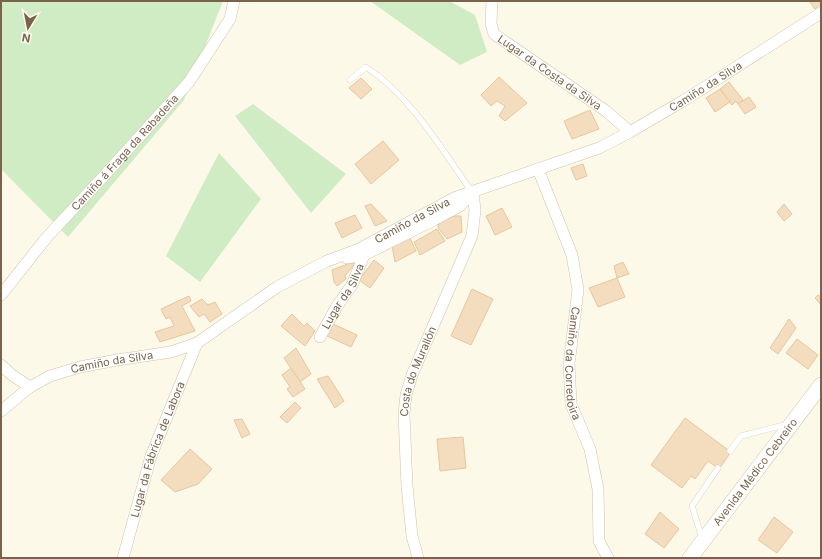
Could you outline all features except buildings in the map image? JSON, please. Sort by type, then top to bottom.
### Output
[{"type":"main road","name":"Avenida Médico Cebreiro","points":[[690,558],[821,385]]},
{"type":"street","name":"Camiño á Fraga da Rabadeña","points":[[1,295],[47,237],[189,82],[230,19],[234,1]]},
{"type":"street","name":"Lugar da Costa da Silva","points":[[492,1],[491,24],[494,34],[606,111],[630,132]]},
{"type":"street","name":"Camiño da Silva","points":[[1,411],[30,387],[50,376],[80,367],[172,352],[197,343],[277,287],[327,261],[357,250],[454,198],[599,148],[683,101],[821,13]]},
{"type":"street","name":"Camiño da Corredoira","points":[[538,169],[572,255],[578,290],[569,364],[571,404],[590,450],[598,489],[599,541],[608,558]]},
{"type":"street","name":"Lugar da Silva","points":[[327,261],[364,255],[460,206],[472,193]]},
{"type":"street","name":"Costa do Murallón","points":[[418,558],[412,536],[407,486],[404,414],[406,395],[412,375],[472,236],[476,210],[472,193]]},
{"type":"street","name":"Lugar da Silva","points":[[320,337],[337,306],[352,285],[364,255]]},
{"type":"street","name":"Lugar da Fábrica de Labora","points":[[123,558],[151,456],[197,343]]},
{"type":"street","points":[[1,365],[12,375],[30,387]]},
{"type":"lane","points":[[350,80],[366,67],[380,76],[412,108],[472,193]]},
{"type":"lane","points":[[730,451],[741,436],[792,423]]},
{"type":"lane","points":[[703,541],[692,506],[718,468]]},
{"type":"green space","points":[[1,1],[223,1],[184,100],[68,237],[1,169]]},
{"type":"green space","points":[[370,1],[449,1],[475,15],[487,52],[460,65]]},
{"type":"green space","points":[[253,104],[346,174],[311,213],[235,116]]},
{"type":"green space","points":[[219,153],[261,199],[200,282],[166,256]]}]
